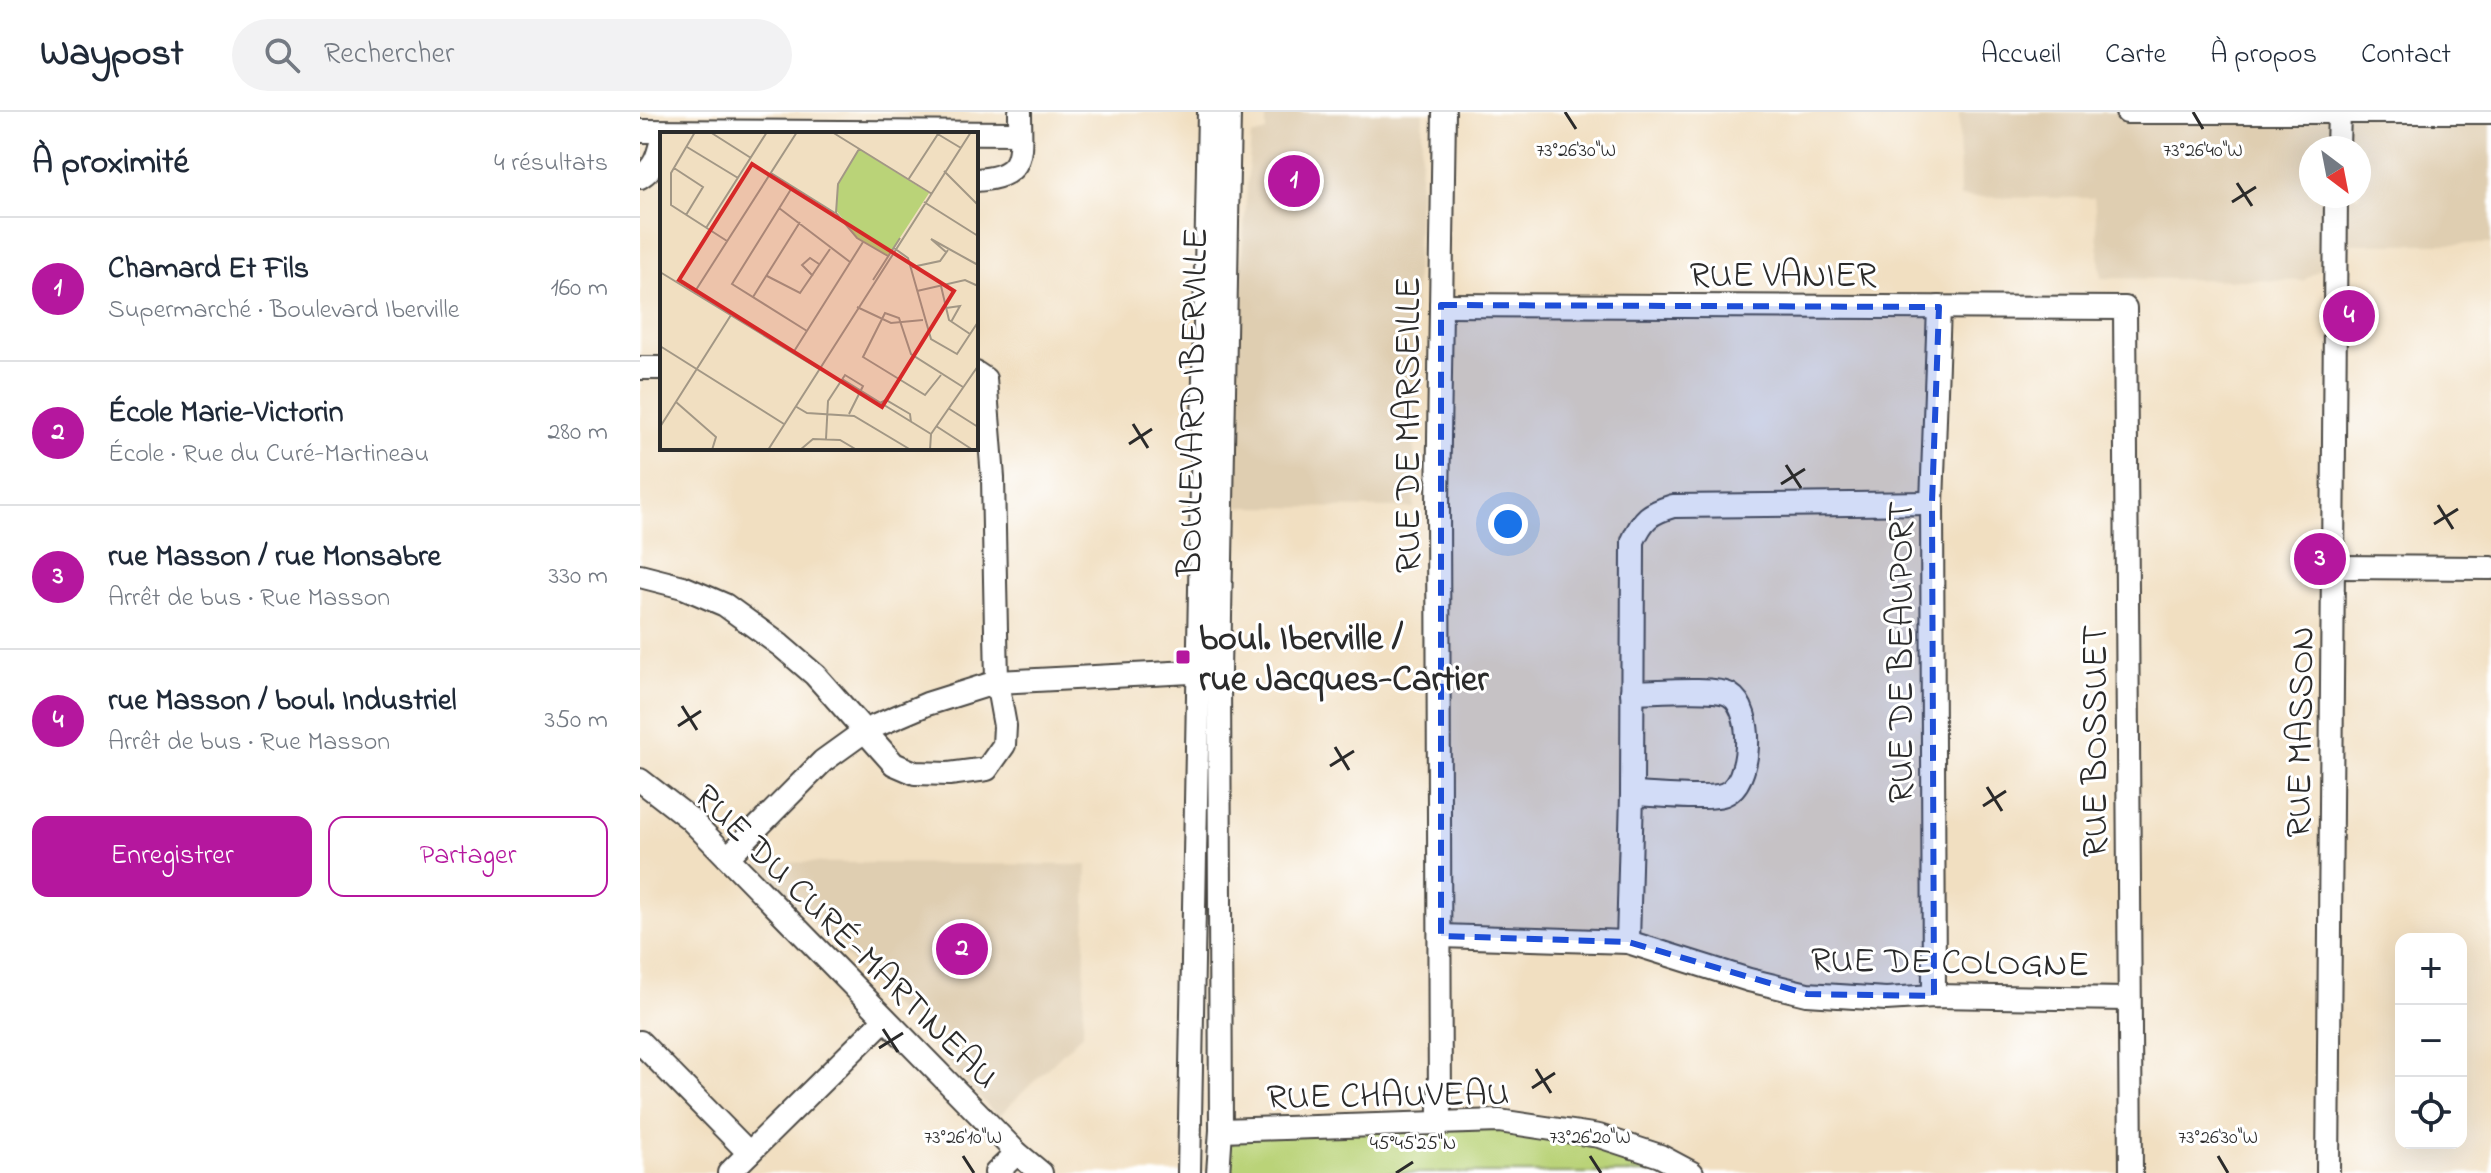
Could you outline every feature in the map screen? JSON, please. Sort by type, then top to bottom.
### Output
[{"type":"street","name":"BOULEVARD IBERVILLE","points":[[1209,112],[1208,671],[1221,1130],[1218,1173]]},
{"type":"street","name":"BOULEVARD IBERVILLE","points":[[1189,1173],[1229,112]]},
{"type":"street","name":"RUE DE MARSEILLE","points":[[1440,1123],[1438,504],[1444,112]]},
{"type":"street","points":[[2127,112],[2491,112]]},
{"type":"street","points":[[2338,136],[2339,113]]},
{"type":"street","points":[[868,132],[1020,123],[1020,158],[1013,169],[1000,177],[978,180]]},
{"type":"street","points":[[640,131],[660,134]]},
{"type":"street","points":[[640,177],[657,160],[660,148]]},
{"type":"street","name":"RUE MASSON","points":[[2328,1173],[2336,208]]},
{"type":"street","name":"RUE VANIER","points":[[1441,305],[2125,308]]},
{"type":"street","name":"RUE DE BEAUPORT","points":[[1934,996],[1932,503],[1939,307]]},
{"type":"street","name":"RUE BOSSUET","points":[[2125,308],[2131,1173]]},
{"type":"street","points":[[640,576],[673,583],[725,605],[815,675],[894,764],[915,773],[949,774],[987,769],[1004,745],[1005,726],[997,682],[993,478],[985,379],[978,374]]},
{"type":"street","points":[[1628,942],[1633,541],[1640,525],[1653,512],[1673,506],[1932,503]]},
{"type":"street","points":[[2334,567],[2491,568]]},
{"type":"street","points":[[728,857],[823,761],[866,730],[927,704],[997,682],[1208,671]]},
{"type":"street","points":[[1632,692],[1708,691],[1728,694],[1735,699],[1746,721],[1746,763],[1737,785],[1724,795],[1632,794]]},
{"type":"street","name":"RUE DU CURÉ-MARTINEAU","points":[[640,780],[689,818],[1017,1153],[1041,1173]]},
{"type":"street","name":"RUE DE COLOGNE","points":[[1441,936],[1628,942],[1749,980],[1807,994],[1886,999],[1934,996],[2128,999]]},
{"type":"street","points":[[729,1173],[885,1019]]},
{"type":"street","points":[[640,1042],[749,1153]]},
{"type":"street","name":"RUE CHAUVEAU","points":[[1221,1130],[1499,1121],[1599,1136],[1660,1156],[1692,1173]]},
{"type":"street","points":[[996,1173],[1017,1153]]},
{"type":"highlighted area","points":[[1441,305],[1939,307],[1932,503],[1934,996],[1807,994],[1628,942],[1441,936]]},
{"type":"shaded area","points":[[1266,112],[1423,112],[1415,298],[1414,508],[1222,507],[1251,136],[1266,132]]},
{"type":"shaded area","points":[[1959,112],[2491,112],[2491,244],[2353,244],[2303,281],[2101,278],[2094,198],[1960,197]]},
{"type":"shaded area","points":[[756,862],[1087,865],[1083,1033],[998,1117]]},
{"type":"green space","points":[[1499,1122],[1599,1135],[1696,1173],[1218,1173],[1221,1130]]},
{"type":"place","name":"Chamard Et Fils","points":[[1294,181]]},
{"type":"place","name":"rue Masson / boul. Industriel","points":[[2349,316]]},
{"type":"place","name":"rue Masson / rue Monsabre","points":[[2320,559]]},
{"type":"place","name":"boul. Iberville / rue Jacques-Cartier","points":[[1183,657]]},
{"type":"place","name":"École Marie-Victorin","points":[[962,949]]}]
